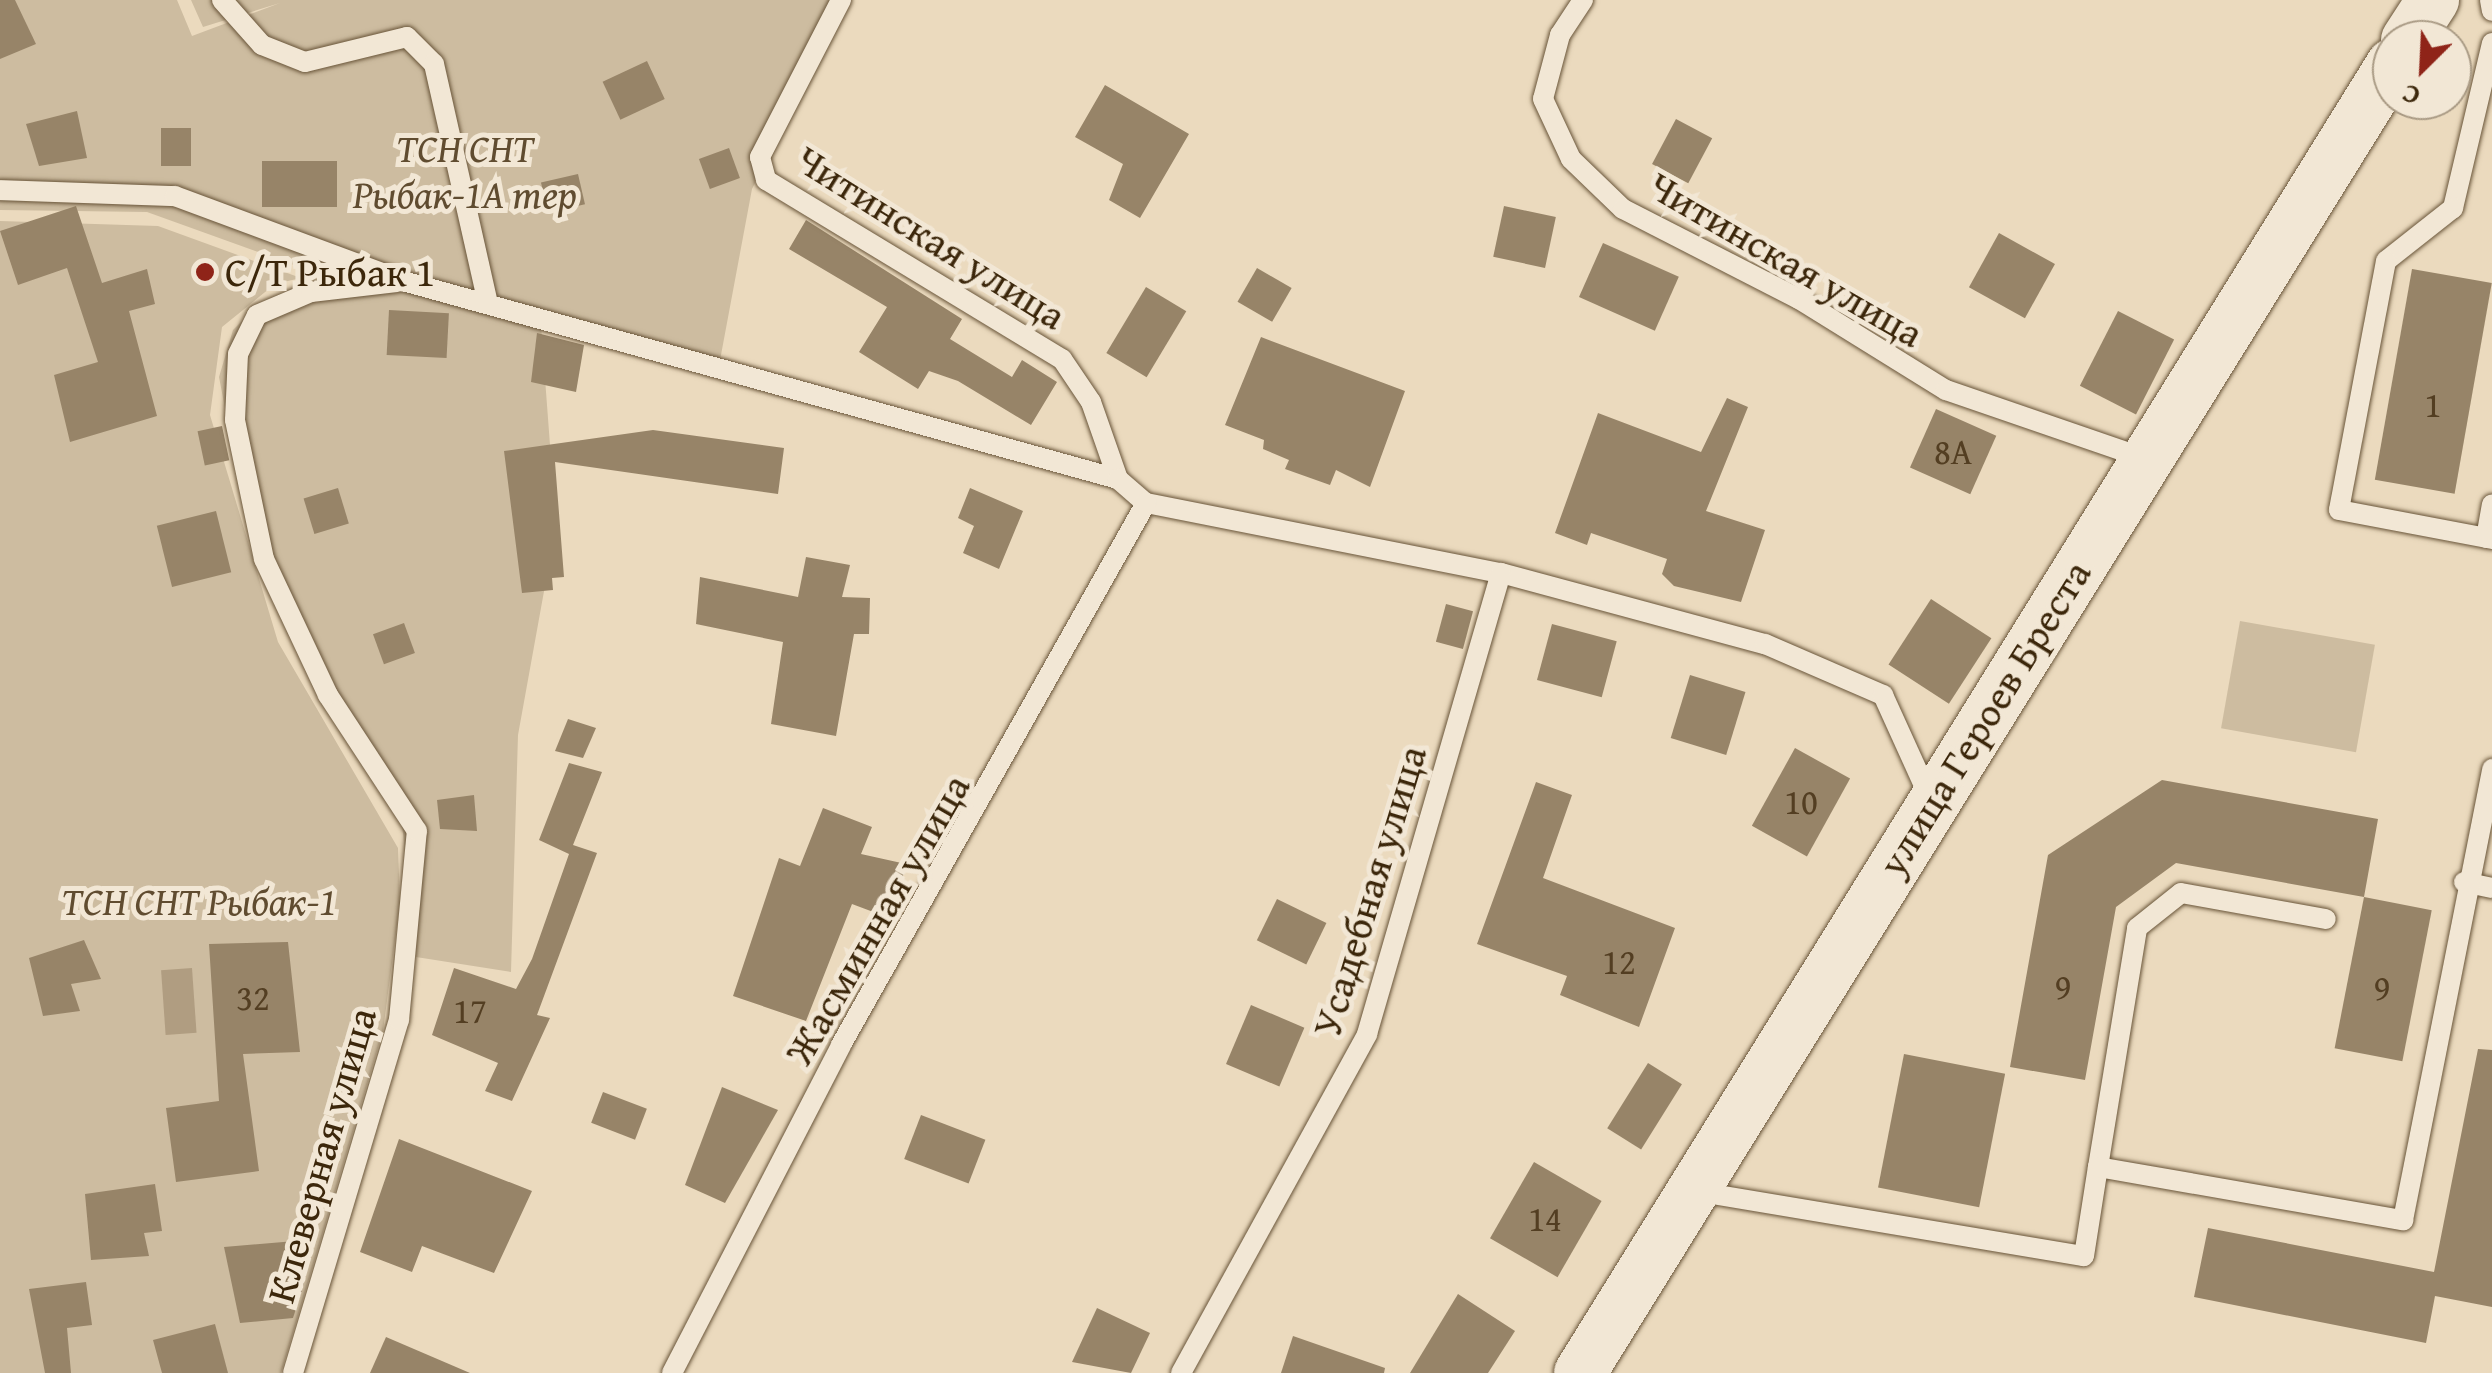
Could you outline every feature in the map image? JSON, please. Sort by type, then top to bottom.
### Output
[{"type":"street","name":"улица Героев Бреста","points":[[1580,1373],[2372,96]]},
{"type":"lane","points":[[222,0],[262,45],[305,62],[407,37],[434,64],[487,300]]},
{"type":"lane","name":"Читинская улица","points":[[842,0],[760,158],[766,180],[1062,359],[1090,402],[1118,479]]},
{"type":"lane","name":"Читинская улица","points":[[1583,0],[1560,35],[1542,99],[1571,160],[1623,209],[1798,299],[1946,390],[2144,458]]},
{"type":"lane","points":[[2490,0],[2492,10]]},
{"type":"lane","points":[[2492,43],[2453,208],[2386,261],[2339,510],[2489,539],[2492,505]]},
{"type":"lane","points":[[0,190],[175,196],[403,282],[487,300],[1118,479],[1146,503],[1501,573],[1765,644],[1883,695],[1932,804]]},
{"type":"lane","name":"Клеверная улица","points":[[293,1373],[395,1039],[416,831],[328,695],[264,559],[235,420],[238,354],[257,315],[311,292],[403,282]]},
{"type":"lane","name":"Жасминная улица","points":[[672,1373],[842,1045],[1146,503]]},
{"type":"lane","name":"Усадебная улица","points":[[1181,1373],[1367,1034],[1501,573]]},
{"type":"lane","points":[[2098,1167],[2403,1220],[2464,882],[2492,769]]},
{"type":"lane","points":[[2464,882],[2492,888]]},
{"type":"lane","points":[[1692,1190],[2084,1256],[2137,928],[2181,893],[2326,920]]},
{"type":"green space","name":"ТСН СНТ Рыбак-1А тер","points":[[0,0],[177,0],[192,36],[280,3],[203,27],[191,0],[846,0],[752,189],[718,371],[541,325],[556,525],[518,735],[511,972],[416,957],[402,824],[287,633],[242,497],[219,377],[233,330],[260,303],[330,278],[147,212],[0,210]]},
{"type":"green space","name":"ТСН СНТ Рыбак-1","points":[[0,221],[158,226],[301,278],[275,284],[222,327],[210,415],[278,642],[398,848],[400,902],[383,1031],[281,1373],[0,1373]]},
{"type":"green space","points":[[2240,621],[2375,645],[2356,752],[2221,728]]},
{"type":"shaded area","points":[[192,968],[197,1033],[166,1035],[161,970]]},
{"type":"building","points":[[0,0],[15,0],[36,44],[0,59]]},
{"type":"building","points":[[647,61],[665,99],[620,120],[603,82]]},
{"type":"building","points":[[1105,85],[1189,134],[1140,218],[1109,200],[1123,164],[1075,137]]},
{"type":"building","points":[[77,111],[87,158],[39,166],[26,124]]},
{"type":"building","points":[[1676,119],[1712,138],[1688,183],[1652,164]]},
{"type":"building","points":[[161,128],[191,128],[191,166],[161,166]]},
{"type":"building","points":[[729,148],[740,178],[710,189],[699,159]]},
{"type":"building","points":[[262,161],[337,161],[337,207],[262,207]]},
{"type":"building","points":[[578,174],[585,204],[548,213],[541,183]]},
{"type":"building","points":[[76,206],[102,283],[147,269],[155,304],[129,311],[157,416],[70,442],[54,375],[98,362],[67,268],[18,285],[0,231]]},
{"type":"building","points":[[1504,206],[1556,217],[1545,268],[1493,257]]},
{"type":"building","points":[[806,220],[962,319],[950,339],[1012,377],[1022,360],[1057,382],[1031,425],[958,381],[929,371],[918,389],[859,352],[887,307],[789,249]]},
{"type":"building","points":[[1999,233],[2055,264],[2025,318],[1969,287]]},
{"type":"building","points":[[1603,243],[1679,277],[1655,331],[1579,297]]},
{"type":"building","points":[[1257,268],[1292,288],[1272,322],[1238,302]]},
{"type":"building","points":[[2412,269],[2492,283],[2455,494],[2375,480]]},
{"type":"building","points":[[1146,287],[1186,311],[1147,377],[1106,353]]},
{"type":"building","points":[[389,310],[449,313],[447,358],[387,355]]},
{"type":"building","points":[[2118,311],[2174,340],[2136,414],[2080,386]]},
{"type":"building","points":[[537,333],[584,345],[576,392],[531,382]]},
{"type":"building","points":[[1261,337],[1405,391],[1370,487],[1336,470],[1330,485],[1285,469],[1289,460],[1263,449],[1264,440],[1225,425]]},
{"type":"building","points":[[1727,398],[1748,407],[1706,511],[1765,530],[1741,602],[1674,586],[1662,574],[1667,559],[1591,533],[1587,545],[1555,533],[1598,413],[1701,452]]},
{"type":"building","points":[[1936,409],[1996,436],[1970,494],[1910,467]]},
{"type":"building","points":[[222,426],[229,460],[205,465],[198,431]]},
{"type":"building","points":[[653,430],[784,448],[778,494],[555,462],[564,577],[552,578],[553,590],[522,593],[504,451]]},
{"type":"building","points":[[338,488],[349,523],[314,534],[304,499]]},
{"type":"building","points":[[970,488],[1023,511],[999,569],[963,553],[974,526],[958,518]]},
{"type":"building","points":[[216,511],[231,572],[172,587],[157,526]]},
{"type":"building","points":[[806,557],[850,565],[842,597],[870,598],[869,634],[854,634],[836,736],[771,724],[783,642],[696,624],[700,577],[798,597]]},
{"type":"building","points":[[1931,599],[1991,638],[1949,704],[1889,664]]},
{"type":"building","points":[[1446,604],[1473,611],[1463,649],[1436,642]]},
{"type":"building","points":[[404,623],[415,653],[384,664],[373,634]]},
{"type":"building","points":[[1552,624],[1617,641],[1602,697],[1537,680]]},
{"type":"building","points":[[1690,675],[1745,692],[1726,755],[1671,738]]},
{"type":"building","points":[[568,719],[596,728],[583,758],[555,751]]},
{"type":"building","points":[[1795,748],[1850,779],[1807,856],[1752,826]]},
{"type":"building","points":[[569,763],[602,772],[573,845],[597,853],[537,1015],[550,1018],[512,1101],[485,1091],[498,1063],[432,1035],[454,968],[516,989],[532,959],[569,854],[539,840]]},
{"type":"building","points":[[2162,780],[2378,819],[2364,897],[2176,863],[2116,907],[2085,1080],[2010,1067],[2048,855]]},
{"type":"building","points":[[1536,782],[1572,795],[1543,878],[1675,928],[1639,1027],[1560,995],[1567,976],[1477,944]]},
{"type":"building","points":[[474,795],[477,831],[440,829],[437,800]]},
{"type":"building","points":[[823,808],[872,827],[861,854],[906,864],[892,919],[852,904],[806,1021],[733,996],[779,858],[800,866]]},
{"type":"building","points":[[2364,897],[2432,910],[2402,1061],[2335,1048]]},
{"type":"building","points":[[1277,899],[1326,923],[1306,964],[1257,940]]},
{"type":"building","points":[[84,940],[101,979],[71,984],[80,1011],[43,1016],[29,958]]},
{"type":"building","points":[[288,942],[300,1052],[243,1054],[259,1171],[176,1182],[166,1108],[219,1101],[209,944]]},
{"type":"building","points":[[1251,1005],[1304,1028],[1279,1087],[1226,1064]]},
{"type":"building","points":[[2478,1049],[2492,1050],[2492,1307],[2435,1296],[2426,1343],[2194,1297],[2208,1228],[2434,1272]]},
{"type":"building","points":[[1904,1054],[2005,1074],[1979,1207],[1878,1188]]},
{"type":"building","points":[[1648,1063],[1682,1084],[1641,1149],[1607,1128]]},
{"type":"building","points":[[722,1087],[778,1110],[725,1203],[685,1185]]},
{"type":"building","points":[[603,1092],[647,1109],[635,1140],[591,1123]]},
{"type":"building","points":[[921,1115],[985,1140],[969,1184],[904,1159]]},
{"type":"building","points":[[399,1139],[532,1191],[494,1273],[422,1246],[412,1272],[360,1252]]},
{"type":"building","points":[[1534,1162],[1602,1201],[1558,1277],[1490,1238]]},
{"type":"building","points":[[155,1184],[162,1231],[144,1233],[149,1256],[91,1260],[85,1194]]},
{"type":"building","points":[[295,1241],[304,1284],[293,1318],[240,1323],[224,1247]]},
{"type":"building","points":[[86,1282],[92,1325],[67,1328],[71,1373],[45,1373],[29,1289]]},
{"type":"building","points":[[1458,1294],[1515,1331],[1488,1373],[1410,1373]]},
{"type":"building","points":[[1097,1308],[1150,1333],[1131,1373],[1072,1362]]},
{"type":"building","points":[[215,1324],[228,1373],[162,1373],[153,1340]]},
{"type":"building","points":[[1293,1336],[1385,1368],[1384,1373],[1281,1373]]},
{"type":"building","points":[[386,1337],[470,1373],[370,1373]]},
{"type":"place","name":"С/Т Рыбак 1","points":[[205,272]]}]
